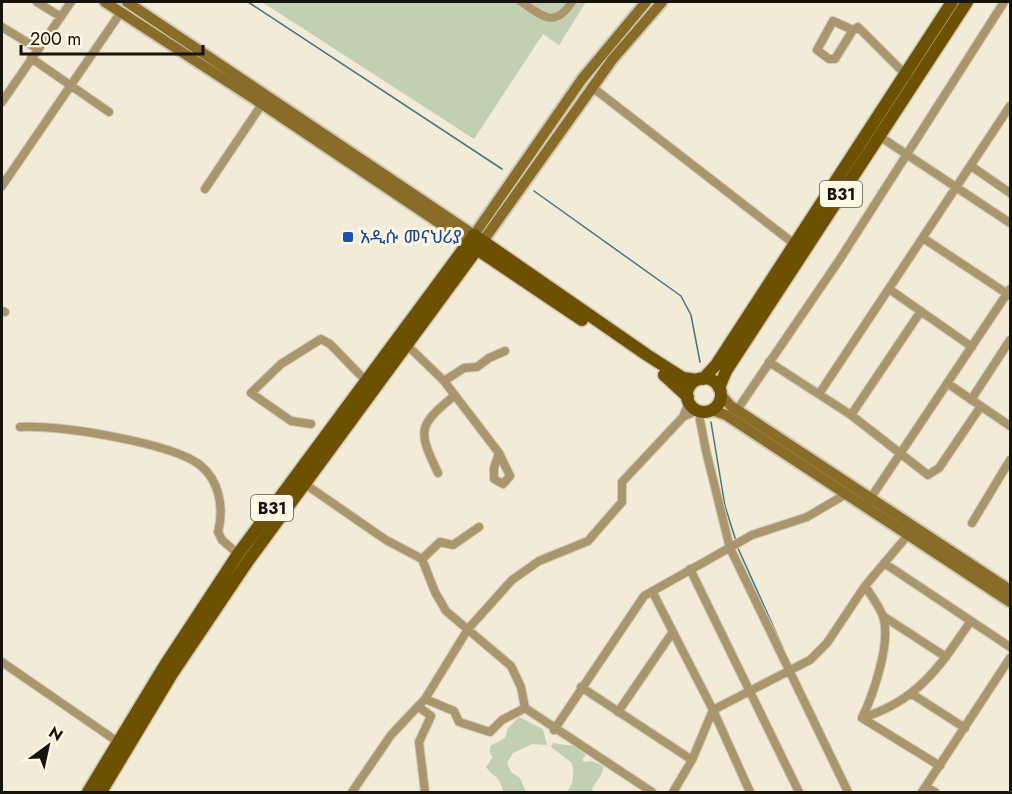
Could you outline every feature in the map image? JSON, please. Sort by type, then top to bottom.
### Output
[{"type":"main road","points":[[105,2],[683,378],[713,381],[737,410],[868,502],[1008,592]]},
{"type":"main road","points":[[127,2],[476,242],[671,380],[697,406],[726,415],[846,494],[868,502],[908,535],[935,546]]},
{"type":"main road","points":[[476,242],[582,79],[646,2]]},
{"type":"main road","points":[[476,242],[591,87],[662,2]]},
{"type":"main road","name":"B31","points":[[950,17],[952,2]]},
{"type":"main road","name":"B31","points":[[700,379],[716,365],[798,247],[950,17],[967,2]]},
{"type":"main road","name":"B31","points":[[720,392],[726,371],[798,247],[879,136],[910,78]]},
{"type":"main road","name":"B31","points":[[101,792],[134,726],[238,554],[300,481],[407,345],[476,242]]},
{"type":"main road","name":"B31","points":[[88,792],[118,742],[134,726],[197,635],[367,382],[476,242]]},
{"type":"main road","points":[[697,406],[690,387],[700,379]]},
{"type":"main road","points":[[697,406],[718,404],[720,392]]},
{"type":"street","points":[[37,2],[61,17]]},
{"type":"street","points":[[2,102],[71,2]]},
{"type":"street","points":[[521,2],[541,15],[554,18],[560,17],[572,2]]},
{"type":"street","points":[[737,410],[840,259],[1004,2]]},
{"type":"street","points":[[2,186],[121,12]]},
{"type":"street","points":[[853,30],[833,21],[817,50],[829,59],[835,59],[853,30],[858,27],[867,33],[910,78]]},
{"type":"street","points":[[2,27],[38,49]]},
{"type":"street","points":[[31,58],[109,112]]},
{"type":"street","points":[[591,87],[798,247]]},
{"type":"street","points":[[205,189],[262,104]]},
{"type":"street","points":[[819,394],[956,188],[1007,118],[1011,106]]},
{"type":"street","points":[[879,136],[1011,223]]},
{"type":"street","points":[[971,166],[1011,194]]},
{"type":"street","points":[[868,502],[1009,293],[923,238]]},
{"type":"street","points":[[889,289],[972,346]]},
{"type":"street","points":[[851,415],[921,311]]},
{"type":"street","points":[[311,424],[291,421],[251,393],[281,364],[321,339],[330,344],[367,382]]},
{"type":"street","points":[[971,400],[1011,340]]},
{"type":"street","points":[[407,345],[444,381],[499,453]]},
{"type":"street","points":[[444,381],[464,368],[477,367],[489,358],[505,351]]},
{"type":"street","points":[[769,362],[851,415],[928,475],[931,475],[981,406]]},
{"type":"street","points":[[947,383],[1011,426]]},
{"type":"street","points":[[438,473],[422,439],[424,428],[435,412],[454,396]]},
{"type":"street","points":[[352,792],[391,735],[425,699],[468,629],[523,570],[588,541],[622,502],[622,482],[683,417],[697,406],[730,548],[848,792]]},
{"type":"street","points":[[20,427],[38,426],[101,435],[179,453],[193,460],[205,470],[219,493],[222,517],[219,536],[238,554]]},
{"type":"street","points":[[972,523],[1011,460]]},
{"type":"street","points":[[300,481],[386,540],[422,559],[439,601],[446,611],[511,666],[521,687],[525,708],[554,730],[652,792]]},
{"type":"street","points":[[554,730],[634,607],[652,591],[752,535],[807,517],[846,494]]},
{"type":"street","points":[[422,559],[440,542],[453,545],[479,527]]},
{"type":"street","points":[[673,792],[692,760],[713,710],[801,665],[827,643],[865,586],[908,535]]},
{"type":"street","points":[[884,563],[1011,647]]},
{"type":"street","points":[[690,569],[799,792]]},
{"type":"street","points":[[865,586],[883,616],[946,657]]},
{"type":"street","points":[[652,591],[713,710],[750,792]]},
{"type":"street","points":[[862,718],[879,673],[884,628],[883,616]]},
{"type":"street","points":[[862,718],[882,712],[912,694],[946,657],[970,622]]},
{"type":"street","points":[[618,712],[672,633]]},
{"type":"street","points":[[935,792],[924,790],[1011,658]]},
{"type":"street","points":[[2,662],[118,742]]},
{"type":"street","points":[[581,687],[692,760]]},
{"type":"street","points":[[912,694],[965,728]]},
{"type":"street","points":[[425,699],[454,711],[459,722],[490,732],[502,720],[525,708]]},
{"type":"street","points":[[419,707],[431,716],[419,742],[425,792]]},
{"type":"street","points":[[862,718],[940,766]]},
{"type":"green space","points":[[262,2],[586,2],[559,45],[543,34],[474,139]]},
{"type":"green space","points":[[519,717],[543,729],[547,745],[532,744],[513,753],[507,763],[511,772],[520,778],[526,792],[503,792],[499,780],[486,767],[493,757],[490,753],[490,746],[505,738],[508,728]]},
{"type":"green space","points":[[553,743],[574,746],[586,755],[582,760],[603,766],[602,774],[592,792],[567,792],[573,778],[572,763],[551,747]]},
{"type":"waterway","points":[[248,2],[502,169]]},
{"type":"waterway","points":[[534,191],[681,296],[691,315],[700,362]]},
{"type":"waterway","points":[[711,422],[725,506],[736,541]]},
{"type":"waterway","points":[[737,546],[783,648]]},
{"type":"place","name":"አዲሱ መናህሪያ","points":[[348,237]]}]
